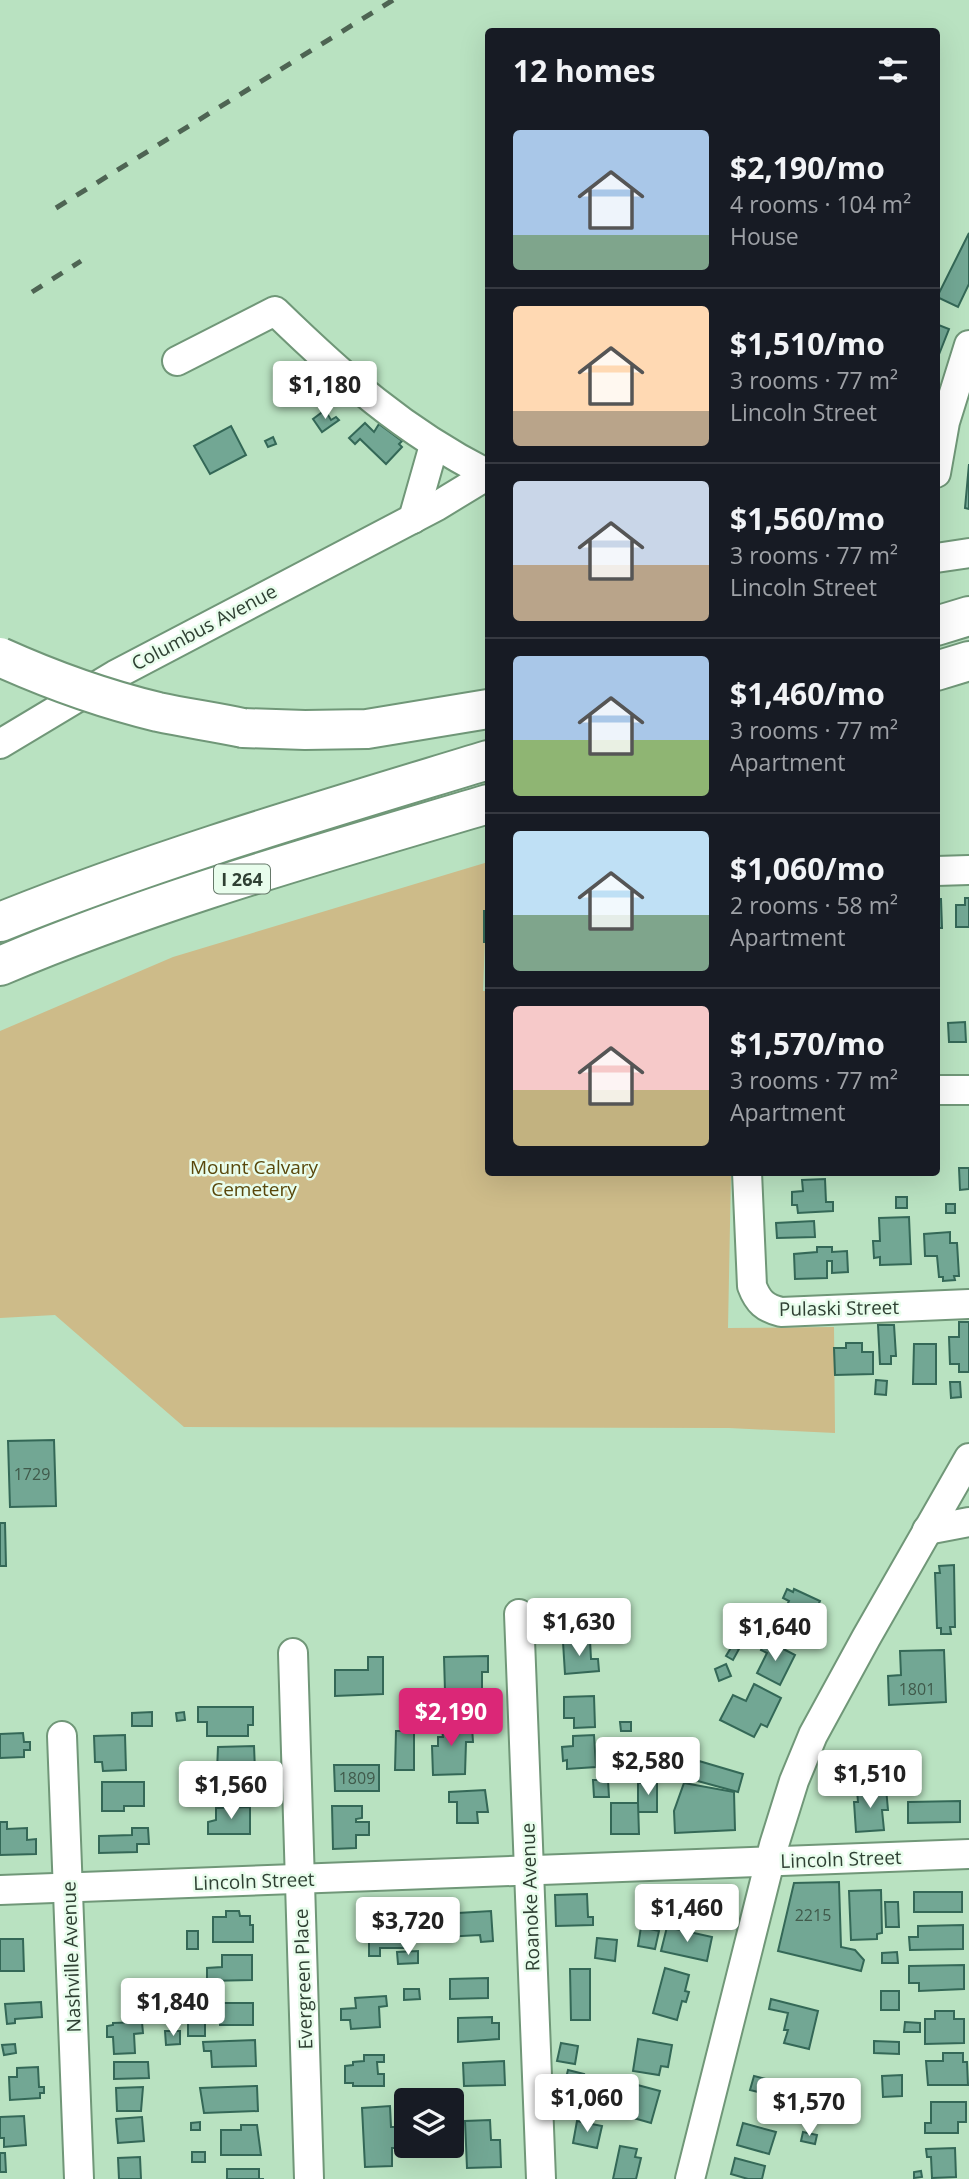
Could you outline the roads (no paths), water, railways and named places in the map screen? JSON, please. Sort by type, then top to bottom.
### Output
[{"type":"highway","points":[[940,619],[969,615]]},
{"type":"highway","points":[[940,625],[969,615]]},
{"type":"highway","points":[[0,657],[45,677],[94,694],[160,712],[243,728],[367,729],[485,709]]},
{"type":"highway","points":[[940,670],[969,661]]},
{"type":"highway","name":"I 264","points":[[0,922],[85,888],[187,854],[485,762]]},
{"type":"highway","name":"I 264","points":[[0,966],[232,881],[485,805]]},
{"type":"street","points":[[177,361],[275,311],[396,419],[434,445],[485,473]]},
{"type":"street","points":[[940,450],[957,377],[969,345]]},
{"type":"street","points":[[413,519],[434,445]]},
{"type":"street","name":"Columbus Avenue","points":[[0,744],[115,675],[413,519],[485,477]]},
{"type":"street","points":[[940,557],[969,553]]},
{"type":"street","points":[[940,871],[969,870]]},
{"type":"street","points":[[940,1090],[969,1090]]},
{"type":"street","name":"Pulaski Street","points":[[747,1176],[752,1286],[756,1297],[770,1309],[781,1312],[969,1304]]},
{"type":"street","points":[[690,2179],[770,1862],[794,1781],[813,1735],[969,1458]]},
{"type":"street","points":[[928,1530],[969,1522]]},
{"type":"street","name":"Roanoke Avenue","points":[[519,1614],[541,2179]]},
{"type":"street","name":"Evergreen Place","points":[[293,1653],[309,2179]]},
{"type":"street","name":"Nashville Avenue","points":[[62,1736],[79,2179]]},
{"type":"street","name":"Lincoln Street","points":[[0,1891],[969,1854]]},
{"type":"railway","points":[[56,208],[393,0]]},
{"type":"railway","points":[[32,292],[81,261]]},
{"type":"park label","name":"Mount Calvary Cemetery","points":[[254,1178]]}]
